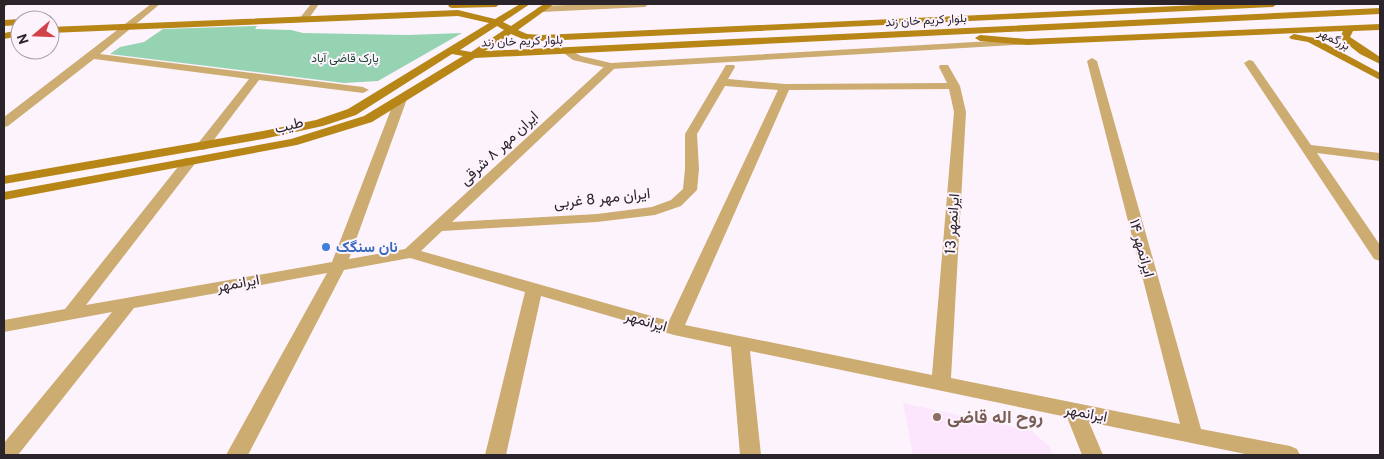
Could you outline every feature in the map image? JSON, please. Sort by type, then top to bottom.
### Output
[{"type":"main road","points":[[60,30],[124,28],[437,5],[496,4]]},
{"type":"main road","name":"طیب","points":[[4,180],[202,146],[319,123],[352,112],[526,4]]},
{"type":"main road","name":"طیب","points":[[4,196],[293,142],[368,119],[473,55],[550,4]]},
{"type":"main road","name":"بلوار کریم خان زند","points":[[306,16],[458,13],[496,22],[525,37],[548,38],[1160,6],[1273,4]]},
{"type":"main road","name":"بلوار کریم خان زند","points":[[451,51],[473,55],[545,52],[1380,11]]},
{"type":"main road","points":[[60,22],[306,16]]},
{"type":"main road","name":"بزرگمهر","points":[[1380,26],[1350,28],[1345,38],[1380,61]]},
{"type":"main road","points":[[929,32],[1027,42],[1350,28]]},
{"type":"main road","name":"بزرگمهر","points":[[1273,32],[1311,40],[1380,77]]},
{"type":"main road","points":[[545,52],[538,48],[538,43],[548,38]]},
{"type":"street","points":[[4,123],[156,4]]},
{"type":"street","points":[[306,16],[315,4]]},
{"type":"street","points":[[541,9],[571,6],[645,4]]},
{"type":"street","points":[[566,51],[577,58],[610,66],[732,63],[1027,42]]},
{"type":"street","points":[[92,56],[363,90]]},
{"type":"street","name":"ایرانمهر ۱۴","points":[[1092,61],[1193,435]]},
{"type":"street","points":[[1248,62],[1380,256]]},
{"type":"street","name":"ایران مهر 8 غربی","points":[[439,227],[597,218],[655,211],[676,203],[690,190],[692,169],[691,134],[732,63]]},
{"type":"street","name":"ایران مهر ٨ شرقی","points":[[410,253],[610,66]]},
{"type":"street","name":"ایرانمهر 13","points":[[941,383],[960,112],[954,86],[944,67]]},
{"type":"street","points":[[202,146],[257,76]]},
{"type":"street","points":[[722,82],[785,87],[954,86]]},
{"type":"street","points":[[674,329],[785,87]]},
{"type":"street","points":[[237,455],[339,265],[401,99]]},
{"type":"street","points":[[1306,148],[1380,157]]},
{"type":"street","points":[[71,313],[190,160]]},
{"type":"street","name":"ایرانمهر","points":[[4,326],[129,302],[410,253],[674,329],[1290,455]]},
{"type":"street","points":[[495,455],[534,289]]},
{"type":"street","points":[[6,455],[129,302]]},
{"type":"street","points":[[740,343],[750,455]]},
{"type":"street","points":[[1075,410],[1092,455]]},
{"type":"shaded area","name":"روح اله قاضی","points":[[903,403],[1032,431],[1050,447],[1053,455],[913,455]]},
{"type":"green space","name":"پارک قاضی آباد","points":[[257,26],[255,29],[291,30],[303,33],[407,35],[462,33],[378,81],[344,83],[110,54],[120,47],[144,42],[163,29]]},
{"type":"place","name":"نان سنگک","points":[[326,247]]},
{"type":"place","name":"روح اله قاضی","points":[[937,417]]}]
